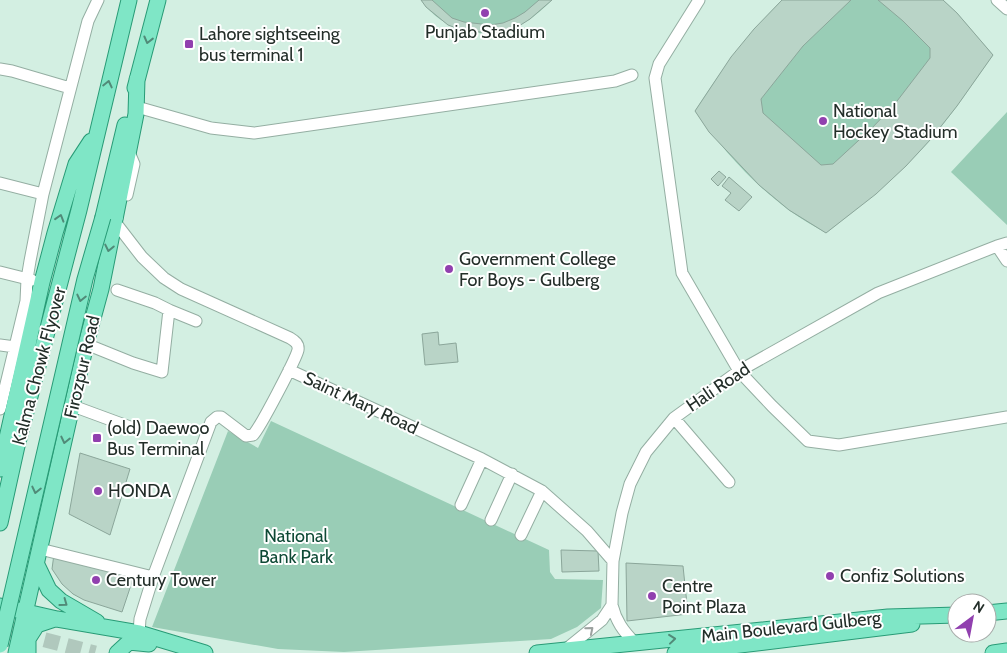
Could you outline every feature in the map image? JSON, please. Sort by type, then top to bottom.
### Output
[{"type":"main road","points":[[0,469],[42,282],[76,164],[97,132],[129,0]]},
{"type":"main road","name":"Firozpur Road","points":[[20,653],[40,549],[86,344],[101,289],[120,144],[158,0]]},
{"type":"main road","name":"Firozpur Road","points":[[109,220],[129,152],[138,79]]},
{"type":"main road","name":"Kalma Chowk Flyover","points":[[0,523],[18,446],[80,210],[97,132]]},
{"type":"main road","name":"Kalma Chowk Flyover","points":[[0,645],[85,279],[109,220]]},
{"type":"main road","points":[[37,565],[49,590],[60,601],[106,628]]},
{"type":"main road","points":[[0,606],[57,619],[139,633],[205,653]]},
{"type":"main road","points":[[0,622],[27,612]]},
{"type":"main road","name":"Main Boulevard Gulberg","points":[[537,653],[888,617],[947,616]]},
{"type":"main road","points":[[675,653],[885,629],[947,618]]},
{"type":"main road","points":[[0,633],[20,653],[37,625],[57,619]]},
{"type":"main road","points":[[117,653],[129,642],[177,646]]},
{"type":"main road","points":[[993,653],[1007,651]]},
{"type":"street","points":[[0,408],[26,301],[27,279],[43,194],[88,21],[98,0]]},
{"type":"street","points":[[700,0],[659,64],[655,78],[682,273],[739,371],[808,441],[839,444],[1007,417]]},
{"type":"street","points":[[997,0],[1007,9]]},
{"type":"street","points":[[0,69],[70,88]]},
{"type":"street","points":[[136,107],[211,128],[254,133],[614,81],[632,75]]},
{"type":"street","points":[[0,183],[43,194]]},
{"type":"street","name":"Saint Mary Road","points":[[109,220],[142,257],[173,283],[206,301],[296,341],[298,351],[289,370],[482,459],[542,491],[587,531],[612,561]]},
{"type":"street","points":[[1002,244],[1007,261]]},
{"type":"street","name":"Hali Road","points":[[612,605],[612,561],[630,484],[646,452],[674,418],[739,371],[878,293],[1002,244]]},
{"type":"street","points":[[0,272],[42,282]]},
{"type":"street","points":[[117,290],[155,302],[169,310],[196,320]]},
{"type":"street","points":[[86,344],[133,363],[162,372],[167,342],[169,310]]},
{"type":"street","points":[[0,345],[15,347]]},
{"type":"street","points":[[139,633],[140,619],[153,577],[211,422],[217,417],[221,417],[246,436],[253,435],[289,370]]},
{"type":"street","points":[[72,406],[130,427]]},
{"type":"street","points":[[674,418],[729,482]]},
{"type":"street","points":[[461,505],[482,459]]},
{"type":"street","points":[[491,520],[512,474]]},
{"type":"street","points":[[521,535],[542,491]]},
{"type":"street","points":[[40,549],[153,577]]},
{"type":"street","points":[[612,605],[615,619],[623,631],[635,643]]},
{"type":"street","points":[[564,651],[602,620],[612,605]]},
{"type":"green space","name":"Punjab Stadium","points":[[421,0],[552,0],[523,24],[505,31],[478,33],[452,26],[430,11]]},
{"type":"green space","name":"National Hockey Stadium","points":[[782,0],[943,0],[957,13],[993,55],[948,118],[907,165],[881,189],[826,233],[794,214],[763,189],[727,152],[695,111],[735,53]]},
{"type":"green space","points":[[1007,112],[1007,225],[951,172]]},
{"type":"green space","name":"National Bank Park","points":[[271,421],[549,550],[550,572],[555,579],[603,580],[601,608],[577,627],[551,639],[344,652],[278,649],[152,627],[228,431],[258,448]]},
{"type":"building","points":[[421,0],[432,0],[452,18],[464,22],[490,25],[503,23],[515,18],[539,0],[552,0],[519,26],[505,31],[490,33],[462,30],[448,25],[426,7]]},
{"type":"building","name":"National Hockey Stadium","points":[[782,0],[851,0],[803,46],[761,99],[763,113],[821,165],[833,164],[871,129],[894,105],[930,58],[930,48],[903,21],[878,0],[943,0],[957,13],[993,55],[957,106],[931,139],[906,166],[876,194],[826,233],[789,210],[759,185],[709,132],[695,111],[731,57],[754,29]]},
{"type":"building","points":[[719,171],[726,177],[718,186],[711,179]]},
{"type":"building","points":[[729,177],[752,197],[739,211],[725,200],[731,193],[722,186]]},
{"type":"building","points":[[438,332],[439,345],[456,343],[458,362],[425,365],[422,334]]},
{"type":"building","name":"HONDA","points":[[80,453],[130,469],[110,535],[69,514]]},
{"type":"building","points":[[561,550],[598,551],[599,571],[562,572]]},
{"type":"building","name":"Century Tower","points":[[54,554],[134,576],[122,612],[84,600],[73,594],[62,584],[52,569]]},
{"type":"building","points":[[626,563],[683,566],[688,614],[627,621]]},
{"type":"tunnel","points":[[0,628],[95,653]]},
{"type":"place","name":"Punjab Stadium","points":[[485,13]]},
{"type":"place","name":"Lahore sightseeing bus terminal 1","points":[[189,44]]},
{"type":"place","name":"National Hockey Stadium","points":[[823,121]]},
{"type":"place","name":"Government College For Boys - Gulberg","points":[[449,269]]},
{"type":"place","name":"(old) Daewoo Bus Terminal","points":[[97,438]]},
{"type":"place","name":"HONDA","points":[[98,491]]},
{"type":"place","name":"Confiz Solutions","points":[[830,576]]},
{"type":"place","name":"Century Tower","points":[[96,580]]},
{"type":"place","name":"Centre Point Plaza","points":[[652,596]]}]
